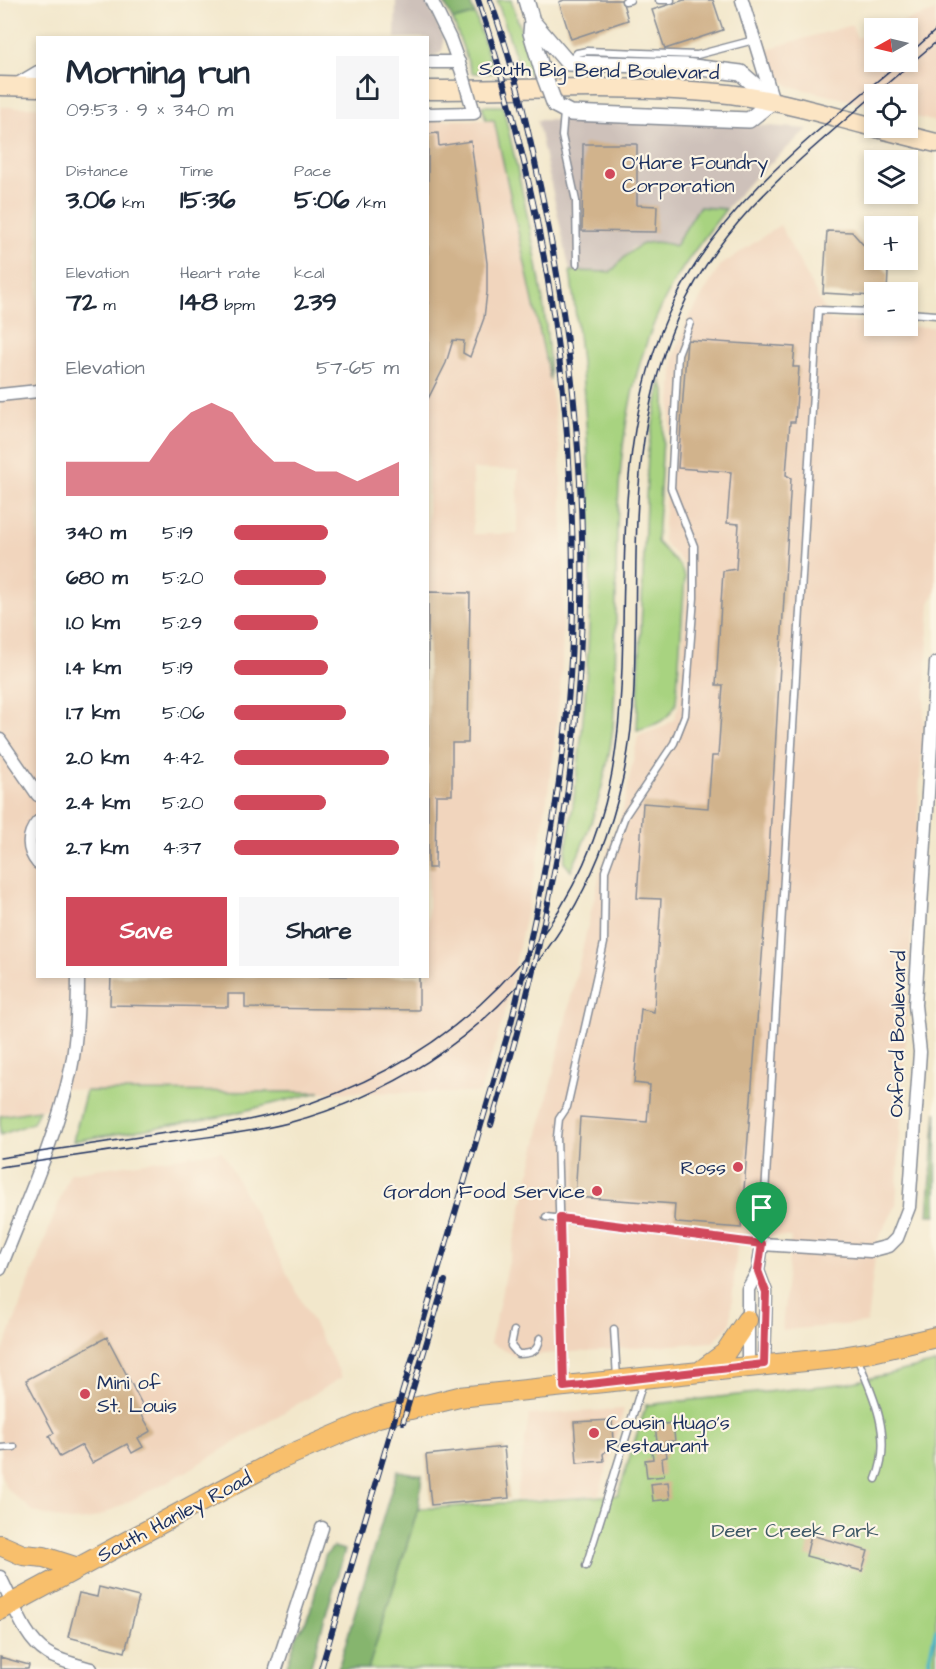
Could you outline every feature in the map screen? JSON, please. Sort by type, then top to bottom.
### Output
[{"type":"main road","points":[[7,86],[36,87]]},
{"type":"main road","name":"South Big Bend Boulevard","points":[[429,90],[672,90],[773,101],[864,124]]},
{"type":"main road","name":"South Big Bend Boulevard","points":[[910,138],[932,145]]},
{"type":"main road","points":[[698,1372],[725,1353],[735,1342],[747,1320]]},
{"type":"main road","name":"South Hanley Road","points":[[7,1607],[278,1460],[378,1417],[459,1397],[864,1354],[936,1336]]},
{"type":"main road","points":[[0,1545],[23,1555],[44,1557],[78,1568]]},
{"type":"street","points":[[429,114],[473,110],[460,67],[431,0]]},
{"type":"street","points":[[526,0],[532,21],[531,33],[542,71],[560,109],[749,120],[773,101]]},
{"type":"street","points":[[742,0],[773,101]]},
{"type":"street","points":[[532,21],[568,63]]},
{"type":"street","points":[[429,62],[460,67]]},
{"type":"street","points":[[542,71],[568,63],[685,66],[741,73],[773,101]]},
{"type":"street","points":[[7,86],[36,73]]},
{"type":"street","points":[[0,395],[36,391]]},
{"type":"street","name":"Oxford Boulevard","points":[[762,1244],[870,1251],[882,1249],[897,1238],[909,1207],[920,1052],[915,1005],[936,663]]},
{"type":"street","points":[[0,740],[36,792]]},
{"type":"street","points":[[36,825],[32,830],[29,843],[36,859]]},
{"type":"street","points":[[0,1269],[4,1250],[47,1151],[71,1071],[78,978]]},
{"type":"street","points":[[756,1365],[747,1320],[748,1289],[758,1271],[762,1244]]},
{"type":"street","points":[[756,1365],[766,1292],[758,1271]]},
{"type":"street","points":[[276,1669],[322,1528]]},
{"type":"street","points":[[0,1577],[7,1607],[39,1647],[49,1655],[73,1667],[91,1669]]},
{"type":"lane","points":[[659,0],[671,0]]},
{"type":"lane","points":[[568,63],[577,53],[587,51],[697,55],[755,39]]},
{"type":"lane","points":[[560,109],[562,136],[576,201],[577,264]]},
{"type":"lane","points":[[546,1217],[762,1244],[818,310],[864,312]]},
{"type":"lane","points":[[918,314],[936,315]]},
{"type":"lane","points":[[564,1387],[557,1137],[559,1119],[567,1107],[604,943],[605,871],[625,816],[674,743],[685,715],[694,598],[694,546],[671,489],[678,354],[690,323]]},
{"type":"lane","points":[[614,1329],[617,1381]]},
{"type":"lane","points":[[514,1331],[511,1346],[518,1354],[531,1353],[536,1350],[540,1338]]},
{"type":"lane","points":[[864,1354],[872,1393],[882,1424],[883,1448],[876,1479]]},
{"type":"lane","points":[[586,1566],[644,1378]]},
{"type":"lane","points":[[0,1448],[14,1447]]},
{"type":"shaded area","points":[[396,0],[426,0],[443,37],[443,48],[440,53],[429,58],[429,36],[395,36]]},
{"type":"shaded area","points":[[936,11],[936,122],[918,118],[918,84],[864,84],[864,104],[789,86],[780,78],[767,49],[852,25],[857,38],[864,36],[864,72],[918,72],[918,18],[915,18]]},
{"type":"shaded area","points":[[0,107],[36,107],[36,978],[429,978],[429,120],[494,120],[550,380],[560,452],[564,552],[562,669],[553,759],[537,864],[503,1020],[480,1093],[86,1091],[54,1086],[47,1109],[0,1116]],"holes":[[[473,469],[518,470],[517,534],[473,534]]]},
{"type":"shaded area","points":[[537,120],[734,123],[808,129],[752,180],[726,209],[699,207],[675,246],[633,247],[611,272],[570,271]]},
{"type":"shaded area","points":[[780,225],[830,320],[864,322],[864,336],[918,336],[918,327],[936,327],[936,589],[930,604],[896,1206],[877,1241],[867,1323],[782,1330],[791,1237],[738,1234],[730,1325],[713,1342],[516,1356],[490,1343],[600,874],[623,809],[638,736],[663,727],[674,719],[679,704],[688,576],[683,563],[663,541],[674,358],[687,321],[720,266]]},
{"type":"shaded area","points":[[222,1151],[342,1377],[184,1473],[106,1513],[88,1520],[69,1521],[34,1512],[6,1488],[0,1472],[0,1359],[70,1173]]},
{"type":"shaded area","points":[[624,1409],[599,1495],[516,1500],[529,1415]]},
{"type":"green space","points":[[443,0],[469,0],[475,14],[453,20]]},
{"type":"green space","points":[[497,0],[511,0],[535,73],[521,73]]},
{"type":"green space","points":[[475,14],[494,73],[472,73],[453,20]]},
{"type":"green space","points":[[482,106],[503,106],[539,276],[550,380],[494,120],[486,120]]},
{"type":"green space","points":[[699,207],[726,209],[673,284],[649,336],[633,389],[623,445],[618,501],[613,728],[598,801],[571,871],[564,862],[583,715],[590,567],[586,419],[570,271],[611,272],[638,246],[654,242],[675,246]]},
{"type":"green space","points":[[661,381],[665,391],[665,405],[657,542],[680,566],[685,577],[676,704],[669,715],[660,722],[637,730],[648,451]]},
{"type":"green space","points":[[86,1091],[320,1092],[219,1117],[73,1141]]},
{"type":"green space","points":[[39,1110],[33,1123],[0,1135],[0,1116]]},
{"type":"green space","points":[[936,1112],[936,1215],[928,1215]]},
{"type":"green space","name":"Deer Creek Park","points":[[936,1363],[936,1669],[368,1669],[418,1509],[618,1495],[646,1405],[849,1383]]},
{"type":"green space","points":[[397,1471],[422,1475],[418,1509],[368,1669],[338,1669]]},
{"type":"green space","points":[[333,1547],[345,1550],[310,1669],[286,1669],[297,1635],[309,1616],[325,1556]]},
{"type":"building","points":[[564,0],[622,0],[628,20],[571,39],[559,2]]},
{"type":"building","points":[[684,0],[713,0],[723,30],[665,49],[652,10]]},
{"type":"building","points":[[438,133],[439,146],[471,141],[487,263],[487,292],[484,318],[470,357],[463,353],[464,341],[453,340],[446,363],[429,397],[429,134]]},
{"type":"building","name":"O'Hare Foundry Corporation","points":[[583,144],[637,144],[637,205],[657,206],[656,232],[582,231]]},
{"type":"building","points":[[827,231],[852,232],[864,246],[864,270],[885,270],[888,273],[888,282],[864,282],[864,295],[823,293]]},
{"type":"building","points":[[687,340],[795,347],[793,367],[799,367],[795,422],[790,422],[786,475],[791,478],[766,905],[741,1228],[677,1223],[674,1219],[675,1204],[575,1197],[580,1117],[647,1122],[650,1085],[634,1083],[641,1009],[654,1012],[661,899],[637,898],[643,803],[708,808],[712,756],[718,756],[723,685],[716,685],[723,571],[736,569],[739,524],[727,523],[731,472],[678,468]]},
{"type":"building","points":[[429,592],[470,593],[468,743],[452,743],[452,795],[436,795],[435,868],[429,868]]},
{"type":"building","points":[[111,978],[419,978],[419,1010],[245,1008],[245,994],[228,994],[228,1007],[110,1005]]},
{"type":"building","name":"Mini of St. Louis","points":[[107,1337],[144,1408],[139,1410],[151,1431],[138,1438],[143,1447],[132,1453],[127,1444],[92,1463],[82,1445],[60,1457],[49,1436],[54,1433],[26,1380]]},
{"type":"building","name":"Cousin Hugo's Restaurant","points":[[612,1420],[613,1444],[603,1454],[604,1461],[577,1463],[574,1422]]},
{"type":"building","points":[[673,1423],[675,1441],[665,1442],[667,1457],[662,1458],[664,1476],[647,1478],[645,1460],[653,1459],[651,1443],[657,1442],[655,1425]]},
{"type":"building","points":[[504,1447],[509,1498],[431,1505],[426,1455]]},
{"type":"building","points":[[668,1482],[670,1499],[653,1501],[651,1484]]},
{"type":"building","points":[[811,1535],[868,1551],[862,1571],[806,1556]]},
{"type":"building","points":[[99,1587],[139,1597],[125,1652],[68,1637],[79,1593],[97,1597]]},
{"type":"building","points":[[0,1657],[29,1665],[28,1669],[0,1669]]},
{"type":"waterway","points":[[927,1669],[936,1630]]},
{"type":"tram line","points":[[918,46],[936,30]]},
{"type":"tram line","points":[[887,84],[936,42]]},
{"type":"tram line","points":[[0,1158],[238,1122],[285,1111],[339,1092],[389,1068],[437,1039],[480,1004],[519,965],[552,920],[580,871],[606,800],[620,706],[626,526],[634,433],[657,342],[676,298],[697,262],[747,198],[806,142],[888,72]]},
{"type":"tram line","points":[[0,1167],[259,1129],[288,1123],[362,1097],[428,1062],[486,1017],[535,965],[575,905],[606,839],[625,767],[634,689],[636,547],[642,454],[649,408],[661,362],[678,317],[695,283],[715,252],[738,223],[790,169],[864,104]]},
{"type":"railway","points":[[321,1669],[511,1023],[547,857],[564,744],[572,631],[573,574],[571,501],[559,355],[535,212],[519,141],[478,0]]},
{"type":"railway","points":[[490,0],[514,74],[558,278],[577,435],[582,593],[573,751],[562,829],[531,978],[491,1125]]},
{"type":"railway","points":[[403,1422],[445,1281]]},
{"type":"place","name":"O'Hare Foundry Corporation","points":[[610,174]]},
{"type":"place","name":"Ross","points":[[738,1167]]},
{"type":"place","name":"Gordon Food Service","points":[[597,1191]]},
{"type":"place","name":"Mini of St. Louis","points":[[85,1394]]},
{"type":"place","name":"Cousin Hugo's Restaurant","points":[[594,1433]]},
{"type":"route","points":[[560,1218],[762,1244],[758,1271],[766,1292],[764,1364],[564,1387],[560,1218]]}]
